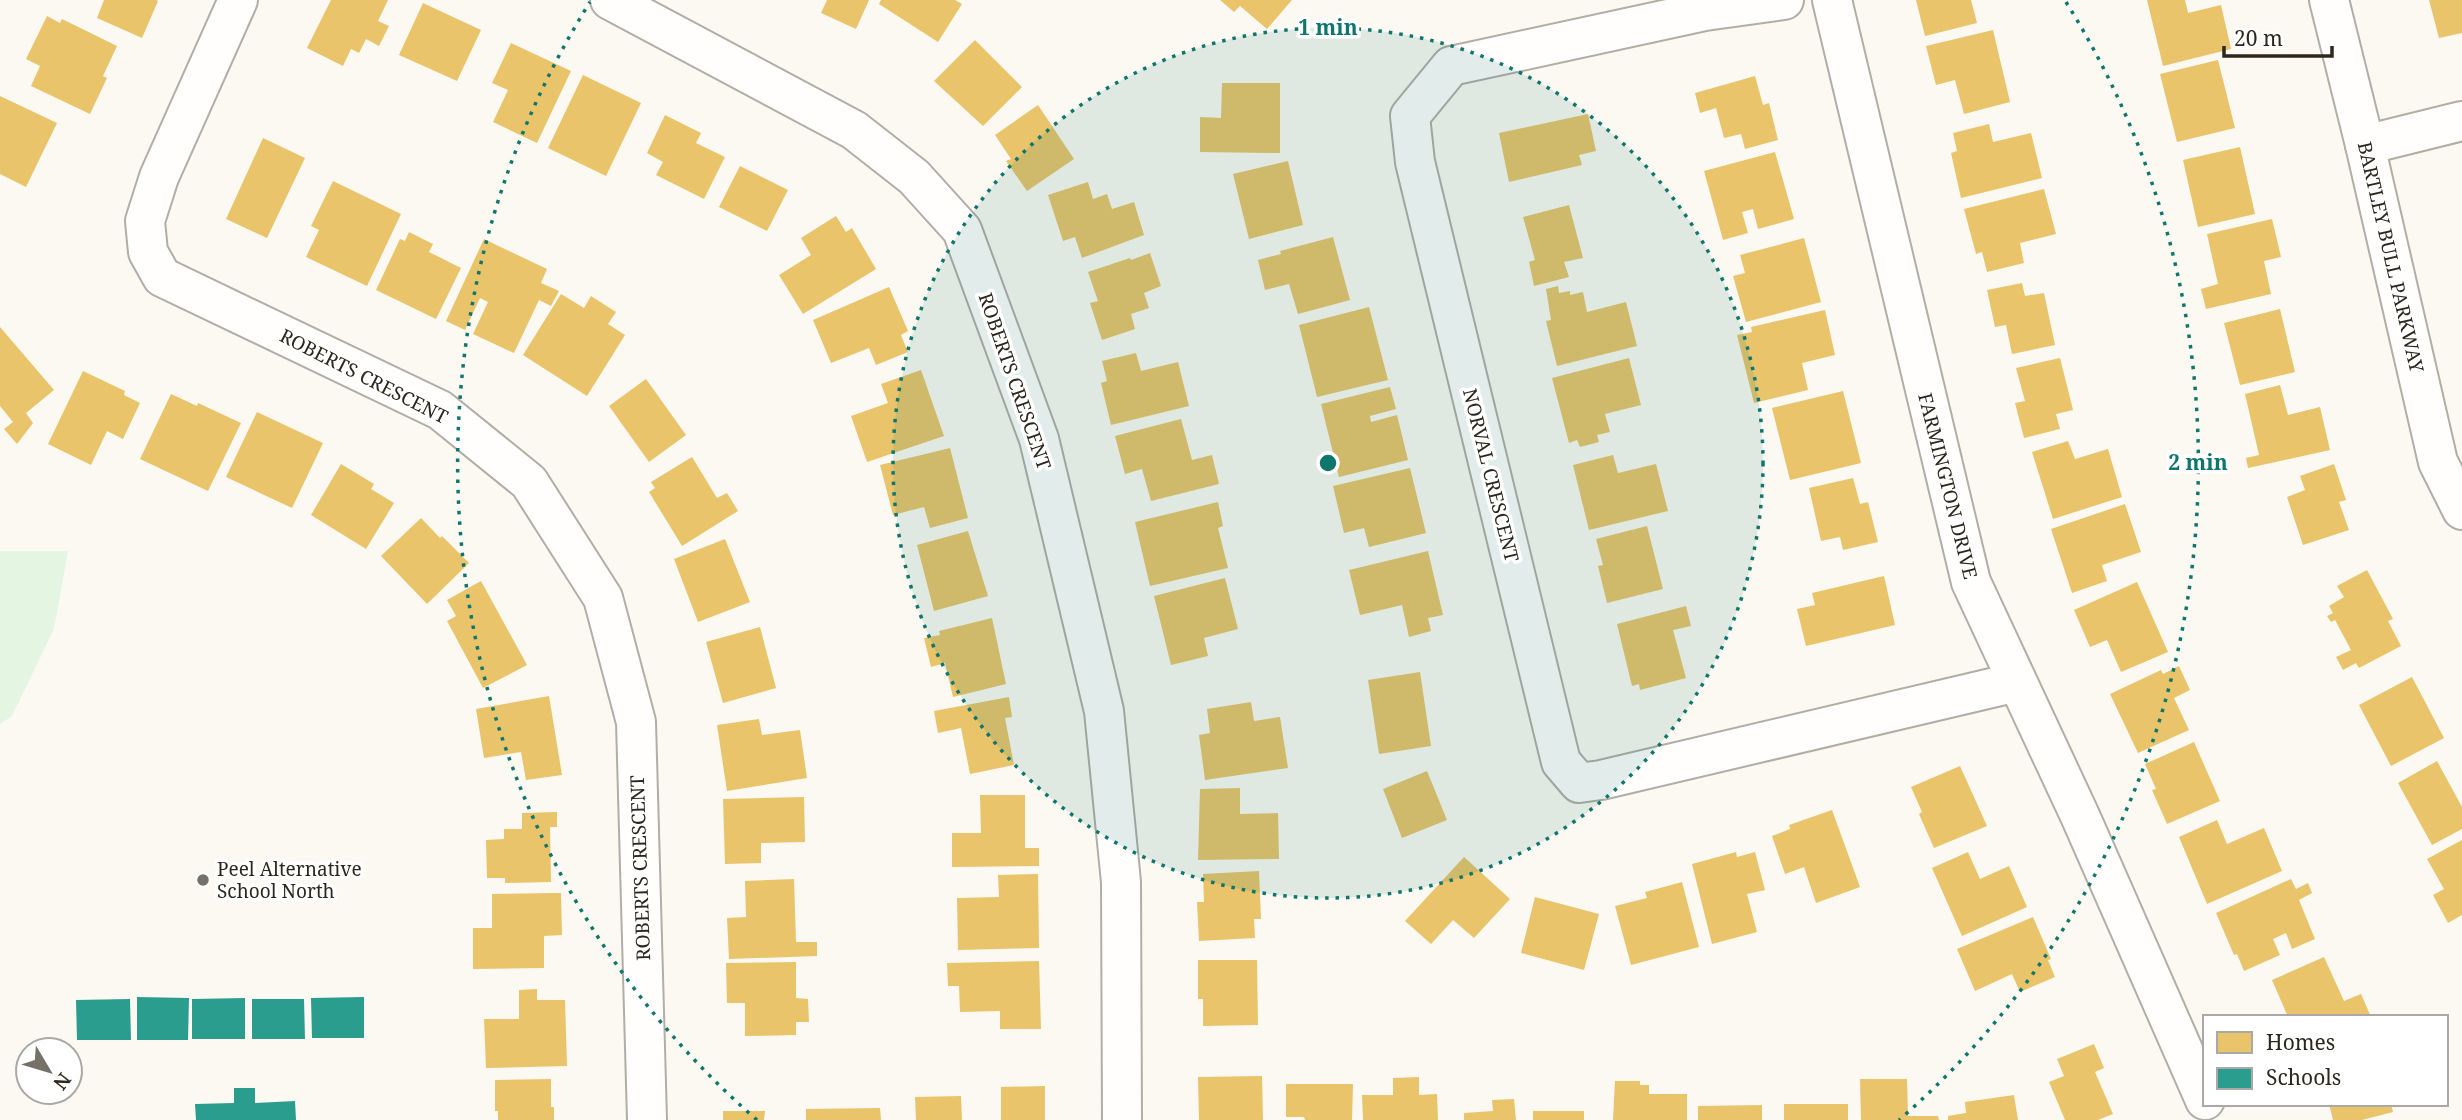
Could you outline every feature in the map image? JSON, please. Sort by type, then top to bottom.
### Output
[{"type":"street","name":"ROBERTS CRESCENT","points":[[238,0],[159,177],[145,221],[148,252],[162,277],[440,410],[529,482],[603,598],[636,722],[647,1120]]},
{"type":"street","name":"ROBERTS CRESCENT","points":[[610,0],[855,130],[914,177],[962,230],[1039,439],[1104,711],[1121,883],[1122,1120]]},
{"type":"street","name":"NORVAL CRESCENT","points":[[1784,0],[1705,11],[1451,65],[1410,116],[1415,162],[1561,762],[1578,783],[1601,780],[2017,682]]},
{"type":"street","name":"FARMINGTON DRIVE","points":[[1832,0],[1971,582],[2081,818],[2203,1095]]},
{"type":"street","name":"BARTLEY BULL PARKWAY","points":[[2329,0],[2438,462],[2462,510]]},
{"type":"street","points":[[2365,145],[2462,121]]},
{"type":"green space","points":[[0,551],[68,551],[54,629],[12,716],[0,724]]},
{"type":"building: Homes","points":[[104,0],[158,1],[142,38],[97,18]]},
{"type":"building: Homes","points":[[331,0],[388,0],[378,21],[389,26],[379,46],[366,39],[359,53],[351,49],[343,66],[307,48]]},
{"type":"building: Homes","points":[[827,0],[869,0],[856,29],[821,13]]},
{"type":"building: Homes","points":[[881,0],[955,0],[962,4],[938,42],[879,4]]},
{"type":"building: Homes","points":[[1220,0],[1292,0],[1267,29],[1240,6],[1234,12]]},
{"type":"building: Homes","points":[[1916,0],[1971,0],[1977,23],[1925,36]]},
{"type":"building: Homes","points":[[2147,0],[2185,0],[2188,13],[2221,5],[2231,49],[2163,66]]},
{"type":"building: Homes","points":[[2429,0],[2462,0],[2462,33],[2439,38]]},
{"type":"building: Homes","points":[[423,3],[481,30],[457,81],[399,55]]},
{"type":"building: Homes","points":[[47,16],[60,23],[62,19],[117,46],[103,76],[107,78],[90,114],[31,86],[40,66],[26,59]]},
{"type":"building: Homes","points":[[1993,30],[2010,102],[1964,114],[1955,80],[1936,85],[1926,46]]},
{"type":"building: Homes","points":[[975,40],[1022,87],[983,126],[934,81]]},
{"type":"building: Homes","points":[[511,43],[571,71],[537,143],[493,122],[508,90],[492,83]]},
{"type":"building: Homes","points":[[2218,60],[2235,128],[2177,142],[2160,74]]},
{"type":"building: Homes","points":[[583,75],[641,103],[606,176],[548,148]]},
{"type":"building: Homes","points":[[1755,76],[1763,105],[1769,103],[1778,140],[1745,149],[1741,134],[1724,138],[1716,108],[1700,113],[1695,93]]},
{"type":"building: Homes","points":[[1222,83],[1280,83],[1280,153],[1200,152],[1200,117],[1221,118]]},
{"type":"building: Homes","points":[[0,96],[57,123],[26,187],[0,174]]},
{"type":"building: Homes","points":[[1038,105],[1074,159],[1027,191],[1006,161],[1011,159],[995,135]]},
{"type":"building: Homes","points":[[1588,114],[1596,151],[1579,155],[1582,165],[1509,182],[1499,133]]},
{"type":"building: Homes","points":[[665,115],[701,133],[696,143],[725,157],[704,199],[656,175],[663,162],[647,153]]},
{"type":"building: Homes","points":[[1989,124],[1993,142],[2031,133],[2042,178],[1961,198],[1951,153],[1957,151],[1953,133]]},
{"type":"building: Homes","points":[[263,138],[305,158],[267,238],[226,219]]},
{"type":"building: Homes","points":[[2240,147],[2255,214],[2198,227],[2183,160]]},
{"type":"building: Homes","points":[[1775,152],[1794,219],[1758,229],[1753,209],[1742,212],[1748,233],[1723,240],[1704,171]]},
{"type":"building: Homes","points":[[1288,161],[1303,225],[1249,239],[1233,174]]},
{"type":"building: Homes","points":[[740,166],[788,190],[767,231],[719,207]]},
{"type":"building: Homes","points":[[333,181],[401,214],[367,286],[306,257],[319,230],[311,226]]},
{"type":"building: Homes","points":[[1088,182],[1093,199],[1107,194],[1112,209],[1134,202],[1144,235],[1082,258],[1075,237],[1063,241],[1048,195]]},
{"type":"building: Homes","points":[[2044,189],[2056,234],[2020,243],[2024,263],[1987,272],[1982,252],[1976,254],[1964,209]]},
{"type":"building: Homes","points":[[1569,205],[1583,258],[1564,262],[1569,277],[1534,286],[1529,262],[1535,260],[1523,217]]},
{"type":"building: Homes","points":[[836,216],[846,232],[852,228],[876,269],[803,314],[779,275],[811,255],[801,238]]},
{"type":"building: Homes","points":[[2272,219],[2281,257],[2264,261],[2271,294],[2206,309],[2201,289],[2218,284],[2207,234]]},
{"type":"building: Homes","points":[[409,232],[433,244],[429,252],[461,268],[436,319],[376,290],[400,239],[405,241]]},
{"type":"building: Homes","points":[[1333,237],[1350,300],[1298,314],[1289,284],[1265,290],[1258,260],[1281,254],[1280,251]]},
{"type":"building: Homes","points":[[1804,238],[1821,302],[1746,322],[1733,276],[1745,273],[1740,255]]},
{"type":"building: Homes","points":[[484,239],[547,269],[541,283],[559,291],[551,306],[539,300],[514,353],[473,334],[488,302],[480,298],[465,330],[446,321]]},
{"type":"building: Homes","points":[[1150,253],[1161,286],[1144,293],[1149,308],[1131,314],[1135,329],[1102,340],[1090,303],[1098,301],[1088,272]]},
{"type":"building: Homes","points":[[2022,283],[2025,296],[2044,293],[2055,345],[2012,354],[2006,325],[1995,327],[1987,290]]},
{"type":"building: Homes","points":[[1558,286],[1559,293],[1570,291],[1570,295],[1583,292],[1587,312],[1626,302],[1637,346],[1557,366],[1546,321],[1551,320],[1546,289]]},
{"type":"building: Homes","points":[[889,287],[908,331],[901,335],[908,352],[876,365],[869,348],[831,363],[813,320]]},
{"type":"building: Homes","points":[[561,294],[584,308],[591,296],[616,312],[608,324],[625,335],[587,396],[523,355]]},
{"type":"building: Homes","points":[[1369,307],[1388,380],[1317,397],[1299,325]]},
{"type":"building: Homes","points":[[2280,309],[2295,372],[2240,385],[2224,323]]},
{"type":"building: Homes","points":[[1825,310],[1835,355],[1802,363],[1808,390],[1754,403],[1737,335],[1752,332],[1751,327]]},
{"type":"building: Homes","points":[[0,327],[54,390],[26,413],[33,423],[17,444],[4,429],[13,422],[0,406]]},
{"type":"building: Homes","points":[[1136,353],[1141,371],[1178,362],[1189,406],[1111,425],[1101,383],[1107,381],[1102,361]]},
{"type":"building: Homes","points":[[1629,358],[1641,405],[1605,414],[1610,432],[1597,435],[1599,442],[1580,447],[1577,440],[1569,443],[1552,378]]},
{"type":"building: Homes","points":[[2060,358],[2073,410],[2056,414],[2060,429],[2024,438],[2015,403],[2025,401],[2016,368]]},
{"type":"building: Homes","points":[[921,370],[944,436],[867,462],[851,416],[888,403],[881,384]]},
{"type":"building: Homes","points":[[83,371],[125,391],[124,395],[140,403],[123,439],[107,431],[91,465],[48,444]]},
{"type":"building: Homes","points":[[646,379],[686,435],[649,462],[609,406]]},
{"type":"building: Homes","points":[[2280,385],[2288,415],[2320,407],[2330,450],[2248,468],[2246,458],[2259,455],[2245,394]]},
{"type":"building: Homes","points":[[1390,387],[1396,409],[1370,416],[1371,422],[1397,415],[1408,460],[1339,477],[1321,404]]},
{"type":"building: Homes","points":[[1843,391],[1861,463],[1790,480],[1772,408]]},
{"type":"building: Homes","points":[[171,394],[241,423],[208,491],[140,459]]},
{"type":"building: Homes","points":[[257,412],[323,443],[292,508],[226,477]]},
{"type":"building: Homes","points":[[1181,419],[1192,460],[1212,455],[1219,484],[1151,501],[1142,469],[1125,474],[1115,436]]},
{"type":"building: Homes","points":[[2068,441],[2075,459],[2108,449],[2122,497],[2053,519],[2032,452]]},
{"type":"building: Homes","points":[[950,448],[968,518],[930,528],[924,507],[893,515],[880,465]]},
{"type":"building: Homes","points":[[1613,455],[1618,473],[1656,464],[1668,511],[1589,530],[1573,465]]},
{"type":"building: Homes","points":[[692,457],[717,498],[727,493],[738,511],[682,546],[649,492],[655,488],[651,482]]},
{"type":"building: Homes","points":[[341,464],[374,484],[371,489],[394,503],[366,549],[311,515]]},
{"type":"building: Homes","points":[[2334,464],[2346,500],[2339,502],[2349,530],[2303,545],[2287,497],[2305,490],[2300,476]]},
{"type":"building: Homes","points":[[1410,468],[1426,533],[1369,547],[1364,528],[1344,533],[1333,486]]},
{"type":"building: Homes","points":[[1853,478],[1860,504],[1868,502],[1878,542],[1843,550],[1840,537],[1821,541],[1809,488]]},
{"type":"building: Homes","points":[[1218,502],[1223,526],[1218,528],[1228,568],[1150,586],[1135,522]]},
{"type":"building: Homes","points":[[2125,504],[2141,552],[2102,565],[2107,581],[2072,593],[2051,529]]},
{"type":"building: Homes","points":[[421,518],[469,563],[427,604],[381,556]]},
{"type":"building: Homes","points":[[1647,526],[1663,589],[1607,603],[1598,566],[1603,565],[1596,539]]},
{"type":"building: Homes","points":[[968,531],[988,596],[934,611],[917,545]]},
{"type":"building: Homes","points":[[725,539],[750,602],[698,622],[674,559]]},
{"type":"building: Homes","points":[[1428,551],[1443,615],[1428,618],[1431,631],[1409,637],[1402,605],[1360,615],[1349,570]]},
{"type":"building: Homes","points":[[2367,570],[2393,619],[2388,621],[2401,646],[2359,668],[2356,663],[2343,670],[2336,657],[2351,650],[2335,620],[2331,622],[2327,616],[2333,613],[2329,606],[2344,597],[2337,586]]},
{"type":"building: Homes","points":[[1884,576],[1895,625],[1806,646],[1797,609],[1815,605],[1812,593]]},
{"type":"building: Homes","points":[[1225,578],[1238,629],[1204,638],[1208,656],[1171,665],[1154,596]]},
{"type":"building: Homes","points":[[481,581],[527,665],[483,688],[447,621],[456,616],[447,600]]},
{"type":"building: Homes","points":[[2137,582],[2168,652],[2121,672],[2107,640],[2090,647],[2074,610]]},
{"type":"building: Homes","points":[[1686,606],[1691,626],[1673,630],[1686,678],[1640,690],[1639,684],[1632,686],[1617,624]]},
{"type":"building: Homes","points":[[992,618],[1006,684],[953,697],[945,663],[931,667],[924,638],[940,635],[939,631]]},
{"type":"building: Homes","points":[[760,627],[776,688],[723,703],[706,642]]},
{"type":"building: Homes","points":[[2179,666],[2190,690],[2174,698],[2189,730],[2138,753],[2110,694],[2161,670],[2163,674]]},
{"type":"building: Homes","points":[[1420,672],[1431,746],[1379,754],[1368,680]]},
{"type":"building: Homes","points":[[2412,677],[2444,738],[2391,766],[2359,705]]},
{"type":"building: Homes","points":[[549,696],[562,775],[526,780],[521,752],[484,758],[476,709]]},
{"type":"building: Homes","points":[[1009,697],[1012,717],[1005,718],[1014,765],[970,774],[961,728],[938,733],[934,711]]},
{"type":"building: Homes","points":[[1251,702],[1254,721],[1280,717],[1288,768],[1205,780],[1199,735],[1210,733],[1207,709]]},
{"type":"building: Homes","points":[[759,719],[762,735],[800,730],[807,778],[727,791],[717,725]]},
{"type":"building: Homes","points":[[2194,742],[2220,801],[2167,824],[2152,790],[2156,789],[2145,764]]},
{"type":"building: Homes","points":[[2437,761],[2462,807],[2462,829],[2432,845],[2398,783]]},
{"type":"building: Homes","points":[[1960,766],[1987,826],[1934,848],[1911,787]]},
{"type":"building: Homes","points":[[1427,771],[1447,820],[1402,838],[1383,789]]},
{"type":"building: Homes","points":[[1240,788],[1240,814],[1278,813],[1279,859],[1198,860],[1200,789]]},
{"type":"building: Homes","points":[[980,795],[1025,795],[1025,848],[1039,848],[1039,866],[952,867],[952,833],[981,833]]},
{"type":"building: Homes","points":[[804,797],[805,842],[761,843],[761,863],[725,864],[723,799]]},
{"type":"building: Homes","points":[[1832,810],[1860,887],[1816,903],[1804,867],[1785,874],[1772,836],[1790,829],[1789,825]]},
{"type":"building: Homes","points":[[557,812],[557,827],[550,827],[551,882],[505,883],[505,878],[487,878],[486,840],[504,839],[504,829],[522,829],[522,813]]},
{"type":"building: Homes","points":[[2217,820],[2227,844],[2264,828],[2282,871],[2207,904],[2179,837]]},
{"type":"building: Homes","points":[[2462,840],[2462,915],[2448,923],[2433,895],[2444,889],[2427,859]]},
{"type":"building: Homes","points":[[1736,852],[1737,857],[1755,852],[1765,890],[1747,894],[1757,932],[1712,944],[1692,864]]},
{"type":"building: Homes","points":[[1968,852],[1980,879],[2009,866],[2027,907],[1962,936],[1932,868]]},
{"type":"building: Homes","points":[[1464,857],[1510,899],[1474,938],[1453,920],[1431,944],[1405,921]]},
{"type":"building: Homes","points":[[1259,871],[1261,919],[1254,919],[1255,938],[1199,941],[1197,902],[1204,902],[1203,874]]},
{"type":"building: Homes","points":[[1038,874],[1039,948],[958,950],[957,898],[999,897],[998,875]]},
{"type":"building: Homes","points":[[794,879],[796,942],[817,942],[817,956],[729,959],[727,918],[746,917],[745,881]]},
{"type":"building: Homes","points":[[2291,879],[2296,889],[2308,883],[2312,893],[2299,900],[2315,939],[2292,949],[2286,933],[2273,939],[2280,955],[2244,971],[2216,913]]},
{"type":"building: Homes","points":[[1682,882],[1699,947],[1631,965],[1615,906],[1647,898],[1645,892]]},
{"type":"building: Homes","points":[[561,893],[562,935],[544,936],[544,968],[473,969],[473,928],[492,928],[492,894]]},
{"type":"building: Homes","points":[[1535,897],[1599,914],[1584,970],[1521,953]]},
{"type":"building: Homes","points":[[2033,917],[2051,959],[2048,960],[2055,977],[2020,992],[2012,974],[1975,991],[1957,949]]},
{"type":"building: Homes","points":[[2324,957],[2344,1001],[2361,994],[2370,1015],[2287,1015],[2272,980]]},
{"type":"building: Homes","points":[[1198,960],[1257,960],[1258,1025],[1203,1026],[1203,999],[1198,999]]},
{"type":"building: Homes","points":[[1039,961],[1041,1029],[1000,1029],[1000,1011],[960,1012],[959,986],[948,986],[947,963]]},
{"type":"building: Homes","points":[[796,962],[796,998],[808,999],[809,1022],[796,1022],[796,1035],[745,1036],[745,1003],[727,1003],[726,963]]},
{"type":"building: Homes","points":[[537,989],[537,1000],[565,1000],[567,1066],[486,1068],[484,1019],[519,1019],[519,990]]},
{"type":"building: Homes","points":[[2094,1044],[2104,1068],[2095,1072],[2113,1114],[2098,1120],[2065,1120],[2049,1082],[2064,1076],[2057,1059]]},
{"type":"building: Homes","points":[[1262,1076],[1263,1120],[1199,1120],[1198,1077]]},
{"type":"building: Homes","points":[[1419,1077],[1419,1095],[1437,1094],[1438,1120],[1363,1120],[1362,1095],[1393,1095],[1393,1078]]},
{"type":"building: Homes","points":[[551,1079],[554,1120],[498,1120],[498,1111],[495,1111],[495,1080]]},
{"type":"building: Homes","points":[[1860,1079],[1907,1079],[1908,1116],[1938,1116],[1939,1120],[1861,1120]]},
{"type":"building: Homes","points":[[1615,1081],[1640,1081],[1640,1085],[1649,1085],[1649,1094],[1687,1094],[1687,1120],[1613,1120]]},
{"type":"building: Homes","points":[[1286,1084],[1353,1084],[1352,1120],[1305,1120],[1304,1117],[1286,1117]]},
{"type":"building: Homes","points":[[1045,1086],[1045,1120],[1001,1120],[1001,1087]]},
{"type":"building: Homes","points":[[2014,1095],[2018,1120],[1948,1120],[1948,1116],[1966,1113],[1965,1102]]},
{"type":"building: Homes","points":[[961,1096],[962,1120],[916,1120],[915,1097]]},
{"type":"building: Homes","points":[[1514,1099],[1516,1120],[1464,1120],[1464,1113],[1493,1111],[1492,1100]]},
{"type":"building: Homes","points":[[1784,1104],[1848,1104],[1848,1120],[1784,1120]]},
{"type":"building: Homes","points":[[1762,1105],[1762,1120],[1698,1120],[1698,1106]]},
{"type":"building: Homes","points":[[2330,1106],[2392,1106],[2393,1112],[2362,1120],[2333,1120]]},
{"type":"building: Homes","points":[[880,1108],[881,1120],[806,1120],[806,1109]]},
{"type":"building: Homes","points":[[723,1111],[765,1111],[764,1120],[723,1120]]},
{"type":"building: Homes","points":[[1533,1111],[1584,1111],[1584,1120],[1533,1120]]},
{"type":"building: Schools","points":[[137,997],[189,998],[188,1040],[137,1040]]},
{"type":"building: Schools","points":[[364,997],[364,1038],[312,1038],[311,998]]},
{"type":"building: Schools","points":[[245,998],[245,1039],[192,1039],[192,999]]},
{"type":"building: Schools","points":[[130,999],[131,1040],[84,1040],[84,1036],[77,1036],[76,1000]]},
{"type":"building: Schools","points":[[252,999],[304,999],[305,1039],[252,1039]]},
{"type":"building: Schools","points":[[234,1088],[255,1088],[255,1103],[295,1101],[296,1120],[196,1120],[195,1104],[234,1103]]},
{"type":"place","name":"Peel Alternative School North","points":[[203,880]]}]
